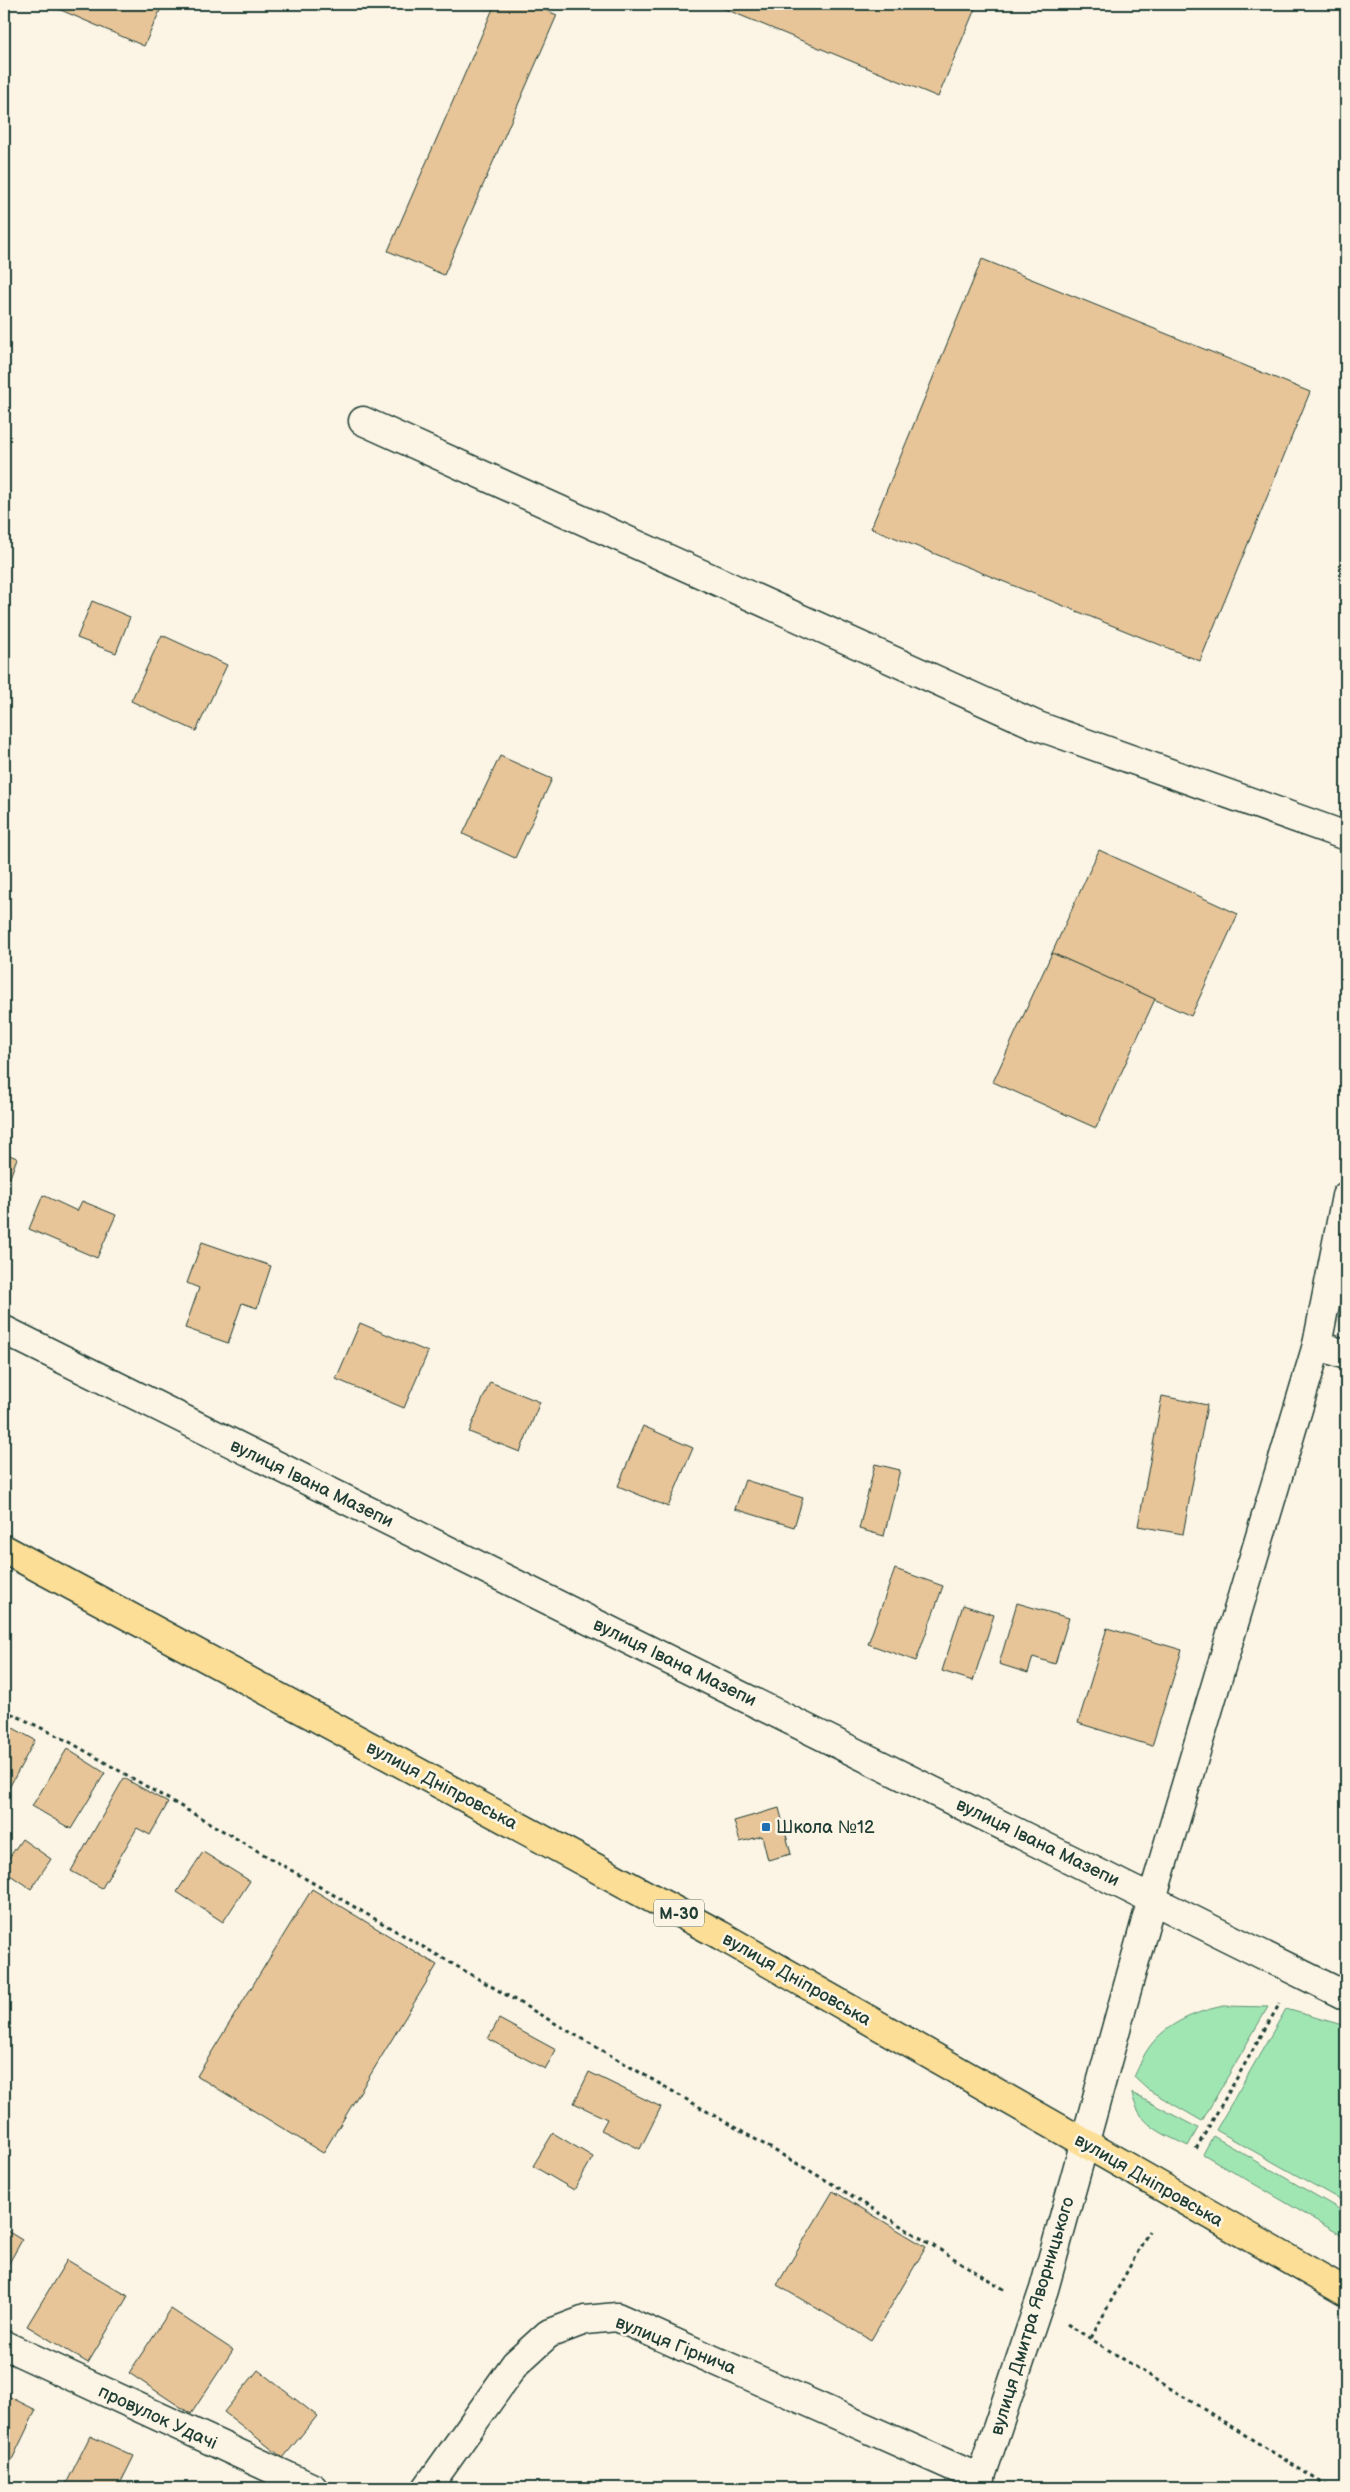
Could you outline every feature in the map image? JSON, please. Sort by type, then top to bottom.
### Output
[{"type":"highway","name":"вулиця Дніпровська","points":[[4,1549],[720,1935],[1346,2292]]},
{"type":"street","points":[[363,421],[1038,726],[1346,836]]},
{"type":"street","name":"вулиця Дмитра Яворницького","points":[[979,2483],[1038,2308],[1152,1898],[1317,1345],[1346,1196]]},
{"type":"street","name":"вулиця Івана Мазепи","points":[[4,1330],[1152,1898],[1346,1996]]},
{"type":"street","points":[[1317,1345],[1346,1355]]},
{"type":"street","name":"вулиця Гірнича","points":[[427,2488],[515,2364],[548,2334],[585,2320],[617,2316],[979,2483]]},
{"type":"street","name":"провулок Удачі","points":[[4,2345],[313,2488]]},
{"type":"path","points":[[4,1710],[68,1742],[829,2182],[1091,2338],[1330,2488]]},
{"type":"path","points":[[1196,2149],[1298,1972]]},
{"type":"path","points":[[1091,2338],[1149,2230]]},
{"type":"green space","points":[[1224,2006],[1268,2007],[1202,2121],[1147,2089],[1134,2077],[1143,2057],[1157,2038],[1165,2031],[1183,2019],[1203,2011]]},
{"type":"green space","points":[[1286,2009],[1346,2026],[1346,2203],[1216,2130]]},
{"type":"green space","points":[[1132,2093],[1198,2128],[1188,2146],[1160,2132],[1145,2121],[1135,2104]]},
{"type":"green space","points":[[1213,2136],[1346,2213],[1346,2238],[1203,2154]]},
{"type":"building","points":[[47,4],[163,4],[144,46]]},
{"type":"building","points":[[495,4],[531,4],[557,15],[444,275],[388,251]]},
{"type":"building","points":[[713,4],[977,4],[938,97]]},
{"type":"building","points":[[982,259],[1310,392],[1200,661],[871,528]]},
{"type":"building","points":[[92,601],[130,617],[116,653],[77,638]]},
{"type":"building","points":[[162,635],[227,665],[196,731],[131,701]]},
{"type":"building","points":[[500,756],[552,779],[515,858],[463,834]]},
{"type":"building","points":[[1099,850],[1238,914],[1191,1016],[1052,953]]},
{"type":"building","points":[[1052,953],[1155,999],[1096,1128],[993,1082]]},
{"type":"building","points":[[4,1153],[17,1158],[4,1194]]},
{"type":"building","points":[[43,1195],[77,1211],[82,1201],[116,1215],[97,1258],[29,1229]]},
{"type":"building","points":[[202,1242],[271,1266],[257,1308],[242,1303],[228,1343],[185,1328],[199,1288],[187,1283]]},
{"type":"building","points":[[360,1323],[428,1352],[404,1408],[336,1379]]},
{"type":"building","points":[[490,1382],[540,1402],[520,1452],[469,1432]]},
{"type":"building","points":[[1162,1396],[1207,1405],[1183,1534],[1138,1526]]},
{"type":"building","points":[[643,1426],[693,1448],[668,1507],[618,1486]]},
{"type":"building","points":[[875,1464],[900,1470],[884,1536],[859,1529]]},
{"type":"building","points":[[745,1480],[803,1498],[794,1527],[735,1509]]},
{"type":"building","points":[[895,1569],[943,1586],[916,1661],[868,1644]]},
{"type":"building","points":[[1017,1603],[1069,1618],[1055,1664],[1033,1657],[1028,1673],[999,1664]]},
{"type":"building","points":[[963,1605],[994,1615],[973,1681],[942,1671]]},
{"type":"building","points":[[1107,1628],[1182,1650],[1152,1746],[1078,1723]]},
{"type":"building","points":[[4,1723],[35,1740],[4,1797]]},
{"type":"building","points":[[67,1749],[105,1773],[71,1829],[32,1806]]},
{"type":"building","points":[[124,1778],[168,1803],[150,1835],[137,1828],[102,1888],[71,1871]]},
{"type":"building","points":[[779,1808],[791,1854],[768,1860],[762,1836],[740,1842],[734,1821]]},
{"type":"building","points":[[22,1839],[51,1859],[31,1889],[4,1871],[4,1865]]},
{"type":"building","points":[[203,1852],[250,1881],[223,1922],[177,1892]]},
{"type":"building","points":[[312,1889],[437,1965],[323,2153],[197,2076]]},
{"type":"building","points":[[499,2019],[556,2050],[545,2069],[488,2039]]},
{"type":"building","points":[[589,2072],[661,2107],[640,2149],[601,2130],[607,2119],[574,2103]]},
{"type":"building","points":[[553,2133],[593,2157],[574,2190],[533,2166]]},
{"type":"building","points":[[833,2191],[926,2247],[871,2340],[777,2285]]},
{"type":"building","points":[[4,2229],[22,2240],[4,2272]]},
{"type":"building","points":[[67,2260],[128,2296],[88,2363],[27,2326]]},
{"type":"building","points":[[171,2309],[233,2350],[191,2414],[129,2373]]},
{"type":"building","points":[[258,2370],[317,2416],[283,2458],[224,2412]]},
{"type":"building","points":[[4,2394],[36,2410],[4,2476]]},
{"type":"building","points":[[90,2436],[134,2456],[118,2488],[64,2488]]},
{"type":"place","name":"Школа №12","points":[[766,1827]]}]
